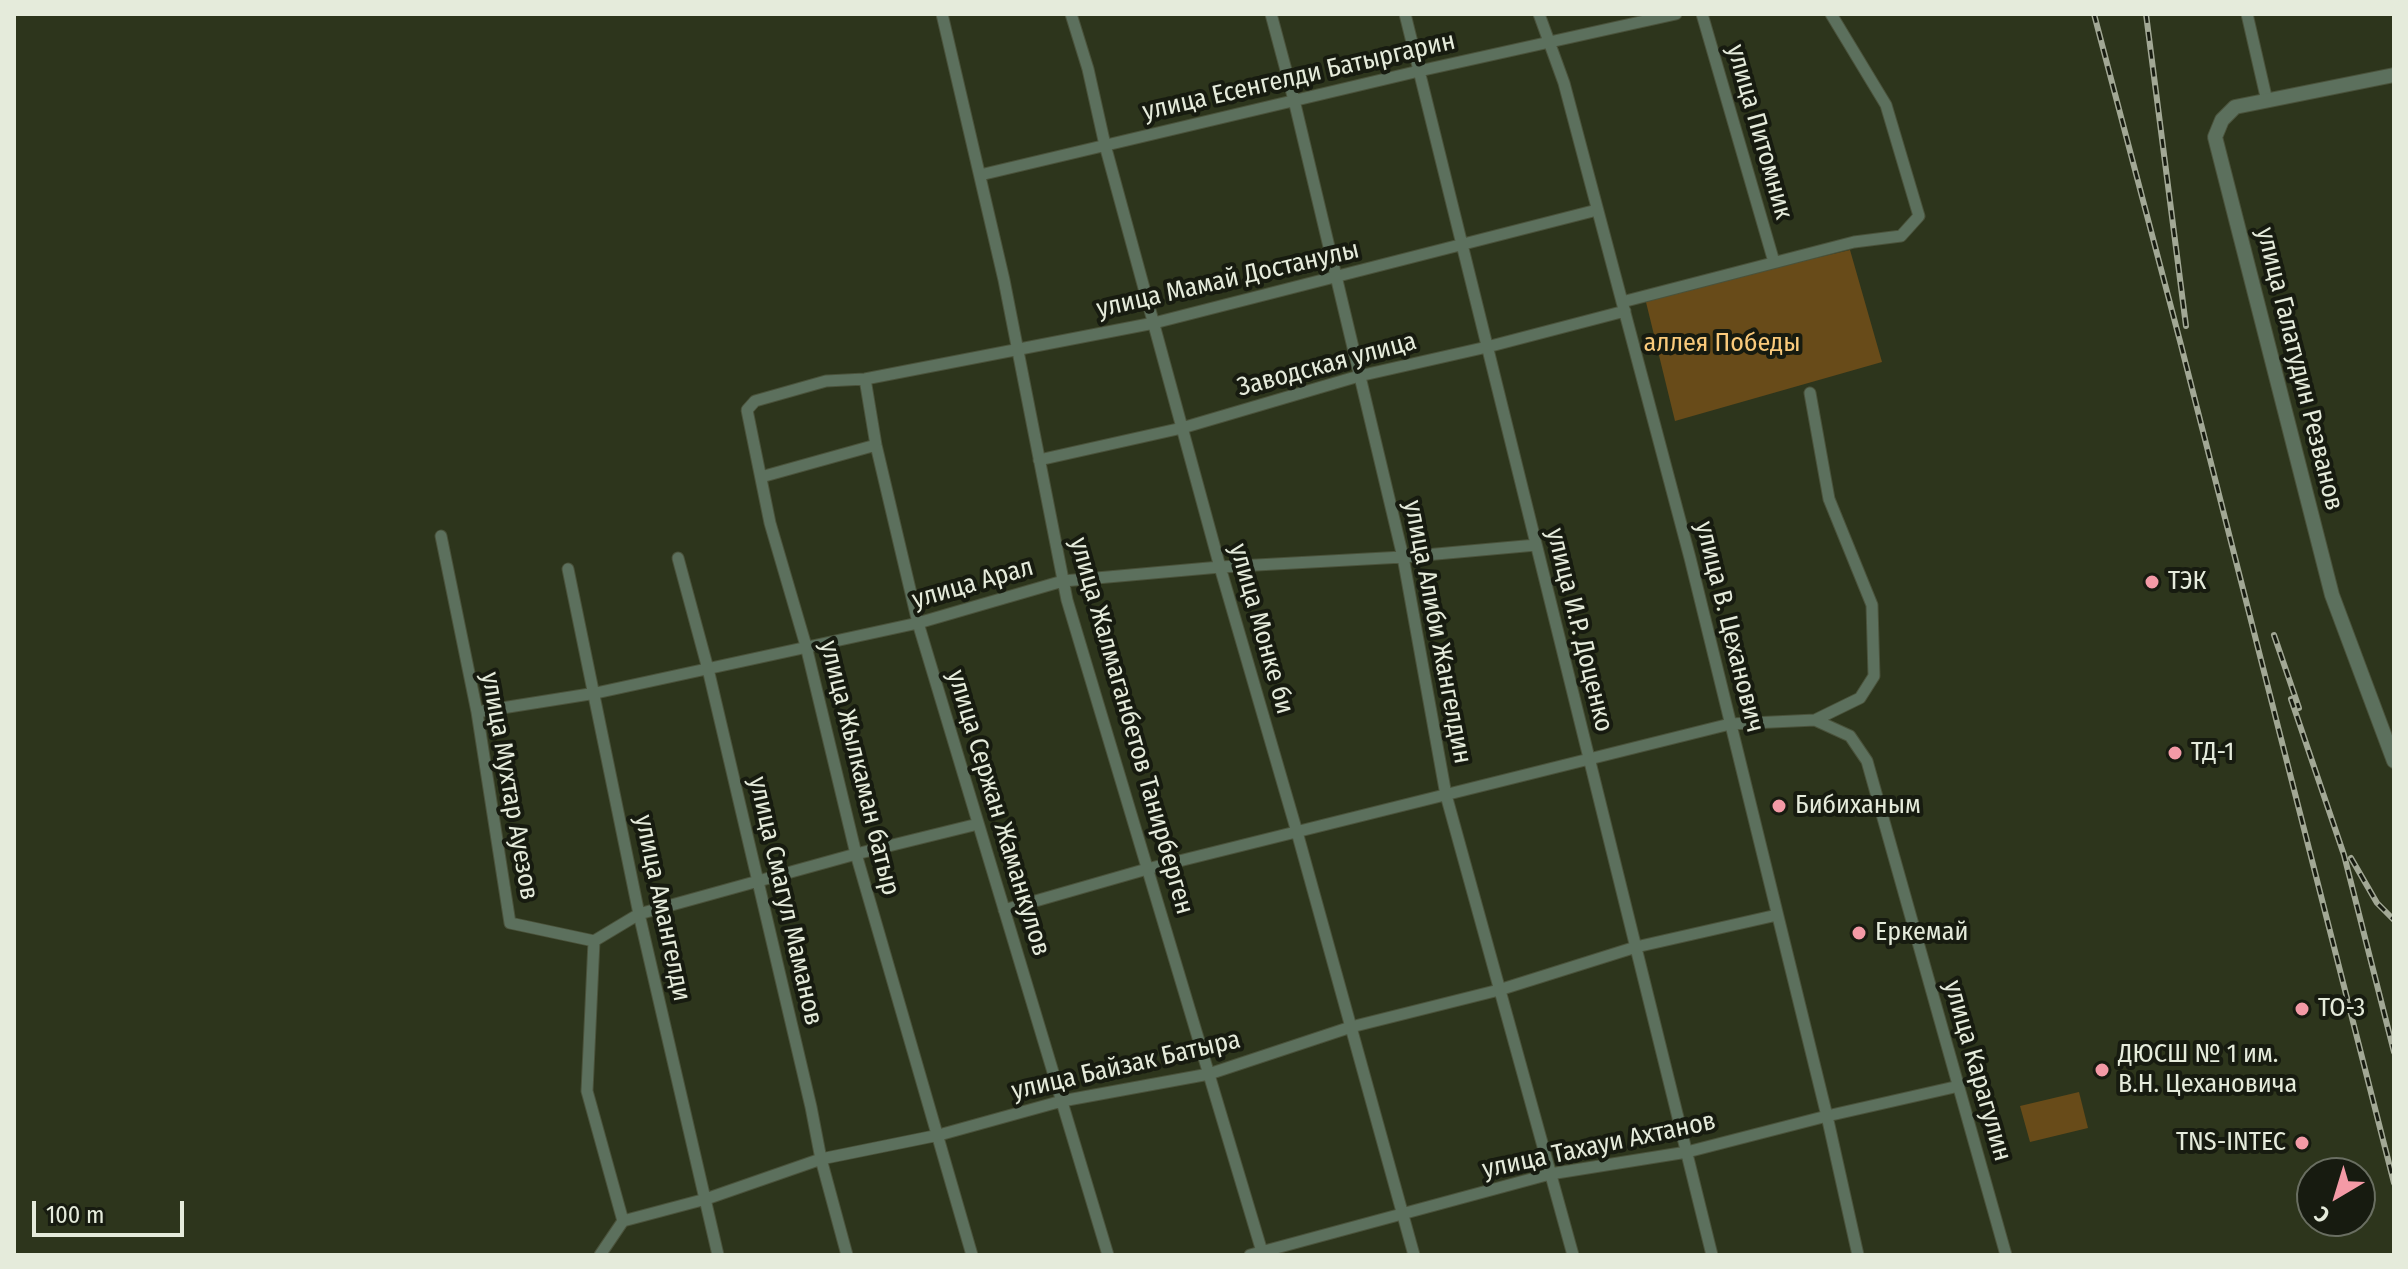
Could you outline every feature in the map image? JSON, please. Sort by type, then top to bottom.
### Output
[{"type":"street","name":"улица Жалмаганбетов Танирберген","points":[[942,14],[1018,348],[1067,600],[1209,1074],[1258,1254]]},
{"type":"street","name":"улица Монке би","points":[[1071,14],[1220,567],[1414,1255]]},
{"type":"street","name":"улица Алиби Жангелдин","points":[[1271,14],[1403,557],[1446,795],[1573,1255]]},
{"type":"street","name":"улица И.Р. Доценко","points":[[1405,14],[1712,1255]]},
{"type":"street","name":"улица В. Цеханович","points":[[1539,14],[1564,83],[1690,558],[1827,1116],[1858,1255]]},
{"type":"street","name":"улица Есенгелди Батыргарин","points":[[980,175],[1676,14]]},
{"type":"street","name":"улица Питомник","points":[[1702,14],[1774,262]]},
{"type":"street","name":"Заводская улица","points":[[1039,460],[1182,428],[1359,376],[1487,347],[1774,262],[1854,242],[1901,236],[1919,216],[1886,105],[1831,14]]},
{"type":"street","points":[[2247,14],[2267,101]]},
{"type":"street","name":"улица Галатудин Резванов","points":[[2394,75],[2235,107],[2222,120],[2215,137],[2332,595],[2394,761]]},
{"type":"street","name":"улица Мамай Достанулы","points":[[865,379],[1154,323],[1597,210]]},
{"type":"street","name":"улица Сержан Жаманкулов","points":[[865,379],[876,445],[918,623],[1108,1255]]},
{"type":"street","name":"улица Жылкаман батыр","points":[[865,379],[826,381],[755,401],[747,410],[770,523],[806,646],[856,854],[972,1255]]},
{"type":"street","points":[[1004,910],[1147,869],[1730,724],[1815,720],[1860,698],[1874,676],[1872,605],[1829,499],[1810,393]]},
{"type":"street","points":[[761,477],[876,445]]},
{"type":"street","name":"улица Мухтар Ауезов","points":[[441,536],[477,712],[510,923],[594,941]]},
{"type":"street","name":"улица Арал","points":[[477,712],[596,693],[918,623],[1063,581],[1536,545]]},
{"type":"street","name":"улица Смагул Маманов","points":[[678,558],[708,669],[821,1159],[847,1255]]},
{"type":"street","name":"улица Амангелди","points":[[568,569],[596,693],[639,914],[718,1255]]},
{"type":"street","name":"улица Карагулин","points":[[1815,720],[1850,736],[1867,761],[2006,1255]]},
{"type":"street","points":[[592,1255],[600,1254],[623,1221],[587,1091],[594,941],[639,914],[978,824]]},
{"type":"street","name":"улица Байзак Батыра","points":[[623,1221],[706,1199],[821,1159],[939,1135],[1062,1101],[1209,1074],[1351,1027],[1499,990],[1636,947],[1777,915]]},
{"type":"street","name":"улица Тахауи Ахтанов","points":[[1258,1254],[1550,1174],[1687,1152],[1959,1086]]},
{"type":"green space","name":"аллея Победы","points":[[1850,250],[1882,362],[1675,421],[1645,298]]},
{"type":"green space","points":[[2079,1092],[2088,1128],[2030,1142],[2020,1106]]},
{"type":"railway","points":[[2094,14],[2394,1183]]},
{"type":"railway","points":[[2146,14],[2186,326]]},
{"type":"railway","points":[[2274,635],[2299,708]]},
{"type":"railway","points":[[2291,699],[2344,855],[2394,1052]]},
{"type":"railway","points":[[2351,858],[2377,903],[2394,920]]},
{"type":"place","name":"ТЭК","points":[[2152,582]]},
{"type":"place","name":"ТД-1","points":[[2175,753]]},
{"type":"place","name":"Бибиханым","points":[[1779,806]]},
{"type":"place","name":"Еркемай","points":[[1859,933]]},
{"type":"place","name":"ТО-3","points":[[2302,1009]]},
{"type":"place","name":"ДЮСШ № 1 им. В.Н. Цехановича","points":[[2102,1070]]},
{"type":"place","name":"TNS-INTEC","points":[[2302,1143]]}]
